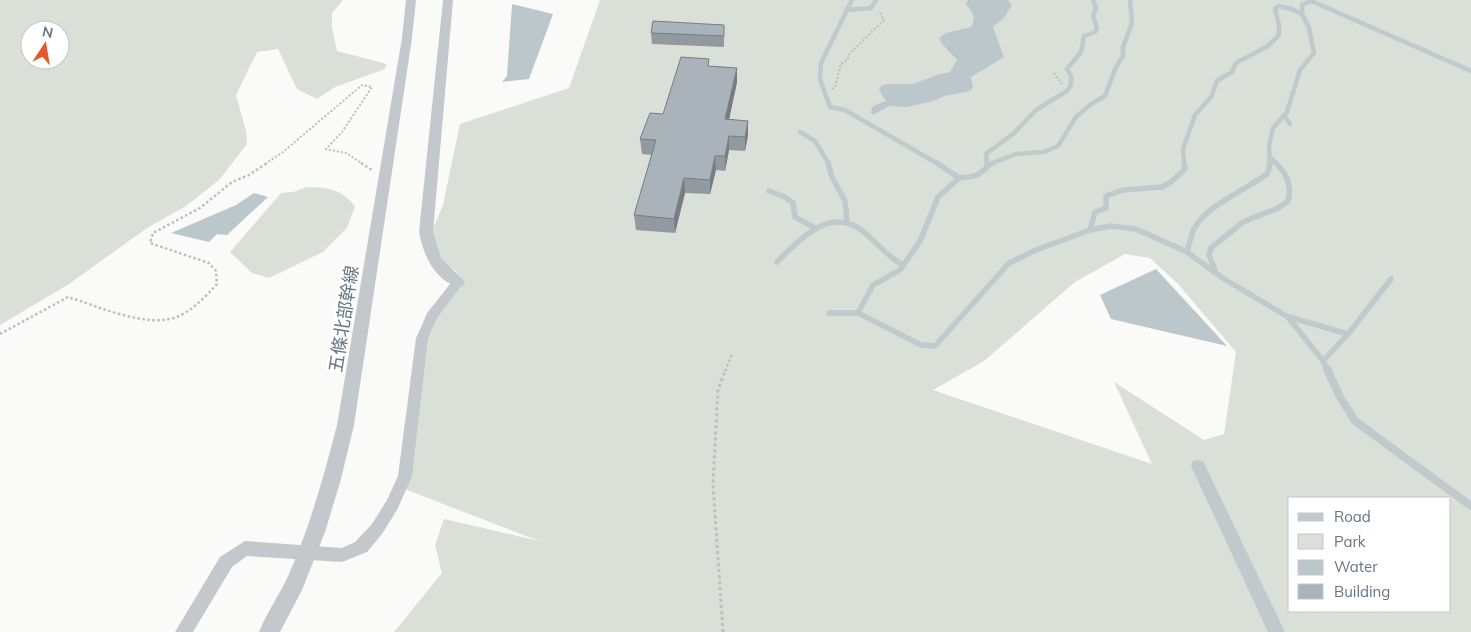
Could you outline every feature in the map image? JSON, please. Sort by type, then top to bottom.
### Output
[{"type":"street","name":"五條北部幹線","points":[[269,632],[292,590],[309,552],[332,485],[345,427],[411,0]]},
{"type":"street","points":[[183,632],[226,562],[245,548],[342,555],[361,547],[377,529],[392,505],[405,476],[422,338],[426,323],[434,309],[458,282],[448,275],[429,252],[426,232],[448,0]]},
{"type":"street","points":[[1198,466],[1276,632]]},
{"type":"lane","points":[[852,0],[821,63],[820,79],[830,108],[846,110],[902,144],[930,158],[959,178]]},
{"type":"lane","points":[[847,10],[871,8],[876,0]]},
{"type":"lane","points":[[987,165],[986,154],[1014,133],[1036,110],[1067,91],[1072,85],[1071,76],[1067,69],[1081,52],[1084,36],[1095,32],[1098,28],[1093,16],[1096,8],[1093,0]]},
{"type":"lane","points":[[858,313],[873,285],[900,270],[920,241],[938,197],[959,178],[972,177],[981,173],[987,165],[1016,154],[1044,152],[1058,146],[1082,111],[1105,96],[1122,56],[1132,23],[1130,0]]},
{"type":"lane","points":[[1187,252],[1194,229],[1208,212],[1258,182],[1268,173],[1271,158],[1269,146],[1274,128],[1284,115],[1294,93],[1300,70],[1314,53],[1309,28],[1302,14],[1302,5],[1310,1],[1333,8],[1471,71]]},
{"type":"lane","points":[[1090,230],[1095,212],[1106,208],[1106,196],[1123,190],[1162,187],[1171,182],[1185,169],[1183,149],[1195,115],[1211,97],[1217,81],[1232,72],[1236,63],[1268,46],[1279,35],[1279,25],[1275,9],[1278,6],[1292,9],[1302,14]]},
{"type":"lane","points":[[1284,115],[1290,124]]},
{"type":"lane","points":[[800,132],[809,136],[819,145],[831,168],[832,177],[844,197],[847,221]]},
{"type":"lane","points":[[1218,274],[1209,255],[1211,248],[1242,222],[1278,208],[1288,201],[1292,187],[1286,174],[1271,158]]},
{"type":"lane","points":[[769,191],[785,197],[793,203],[792,212],[795,218],[815,228]]},
{"type":"lane","points":[[776,262],[797,241],[815,228],[827,223],[847,221],[860,228],[891,260],[903,265]]},
{"type":"lane","points":[[830,313],[858,313],[921,345],[935,346],[1009,263],[1036,250],[1090,230],[1111,226],[1136,229],[1187,252],[1218,274],[1288,317],[1348,334]]},
{"type":"lane","points":[[1322,361],[1348,334],[1391,279]]},
{"type":"lane","points":[[1288,317],[1322,361],[1340,397],[1355,421],[1471,506]]},
{"type":"path","points":[[825,94],[836,87],[840,64],[848,59],[849,54],[884,20],[881,12],[871,8]]},
{"type":"path","points":[[0,334],[68,297],[138,318],[155,320],[172,320],[191,309],[217,284],[216,271],[209,263],[150,244],[153,233],[200,208],[232,182],[249,175],[283,152],[362,84],[372,87],[342,132],[326,149],[346,153],[385,178]]},
{"type":"path","points":[[723,632],[713,484],[718,389],[732,354]]},
{"type":"green space","points":[[0,0],[343,0],[332,13],[332,28],[337,51],[387,64],[385,69],[335,87],[317,99],[297,89],[278,49],[257,52],[236,95],[246,131],[247,144],[219,180],[186,206],[147,228],[69,284],[0,325]]},
{"type":"green space","points":[[600,0],[1471,0],[1471,632],[394,632],[442,573],[435,545],[444,519],[539,541],[402,488],[418,341],[426,314],[448,290],[457,272],[440,262],[434,244],[433,229],[443,205],[460,124],[569,88]],"holes":[[[1125,254],[1150,258],[1178,284],[1236,352],[1224,434],[1204,440],[1114,382],[1152,464],[933,390],[984,361],[1075,282]]]},
{"type":"green space","points":[[307,187],[334,190],[355,206],[347,228],[323,252],[269,278],[252,273],[230,252],[281,193],[293,192]]},
{"type":"water","points":[[968,0],[1008,0],[1012,5],[1004,18],[993,27],[1004,57],[971,77],[973,87],[970,91],[944,96],[933,101],[907,107],[889,106],[873,115],[871,112],[873,106],[886,101],[879,90],[881,86],[887,84],[913,84],[950,72],[957,60],[939,38],[946,33],[971,27],[973,18],[966,4]]},
{"type":"water","points":[[512,4],[553,14],[529,79],[502,82],[507,76]]},
{"type":"water","points":[[254,193],[268,197],[227,235],[217,234],[209,242],[171,233],[236,205]]},
{"type":"water","points":[[1156,269],[1227,346],[1111,319],[1100,295]]},
{"type":"building","points":[[653,21],[724,25],[724,36],[651,33]]},
{"type":"building","points":[[681,57],[709,59],[708,66],[737,68],[725,119],[748,121],[745,137],[729,136],[725,156],[715,156],[710,180],[684,178],[674,219],[634,215],[656,140],[640,139],[650,113],[663,114]]}]
